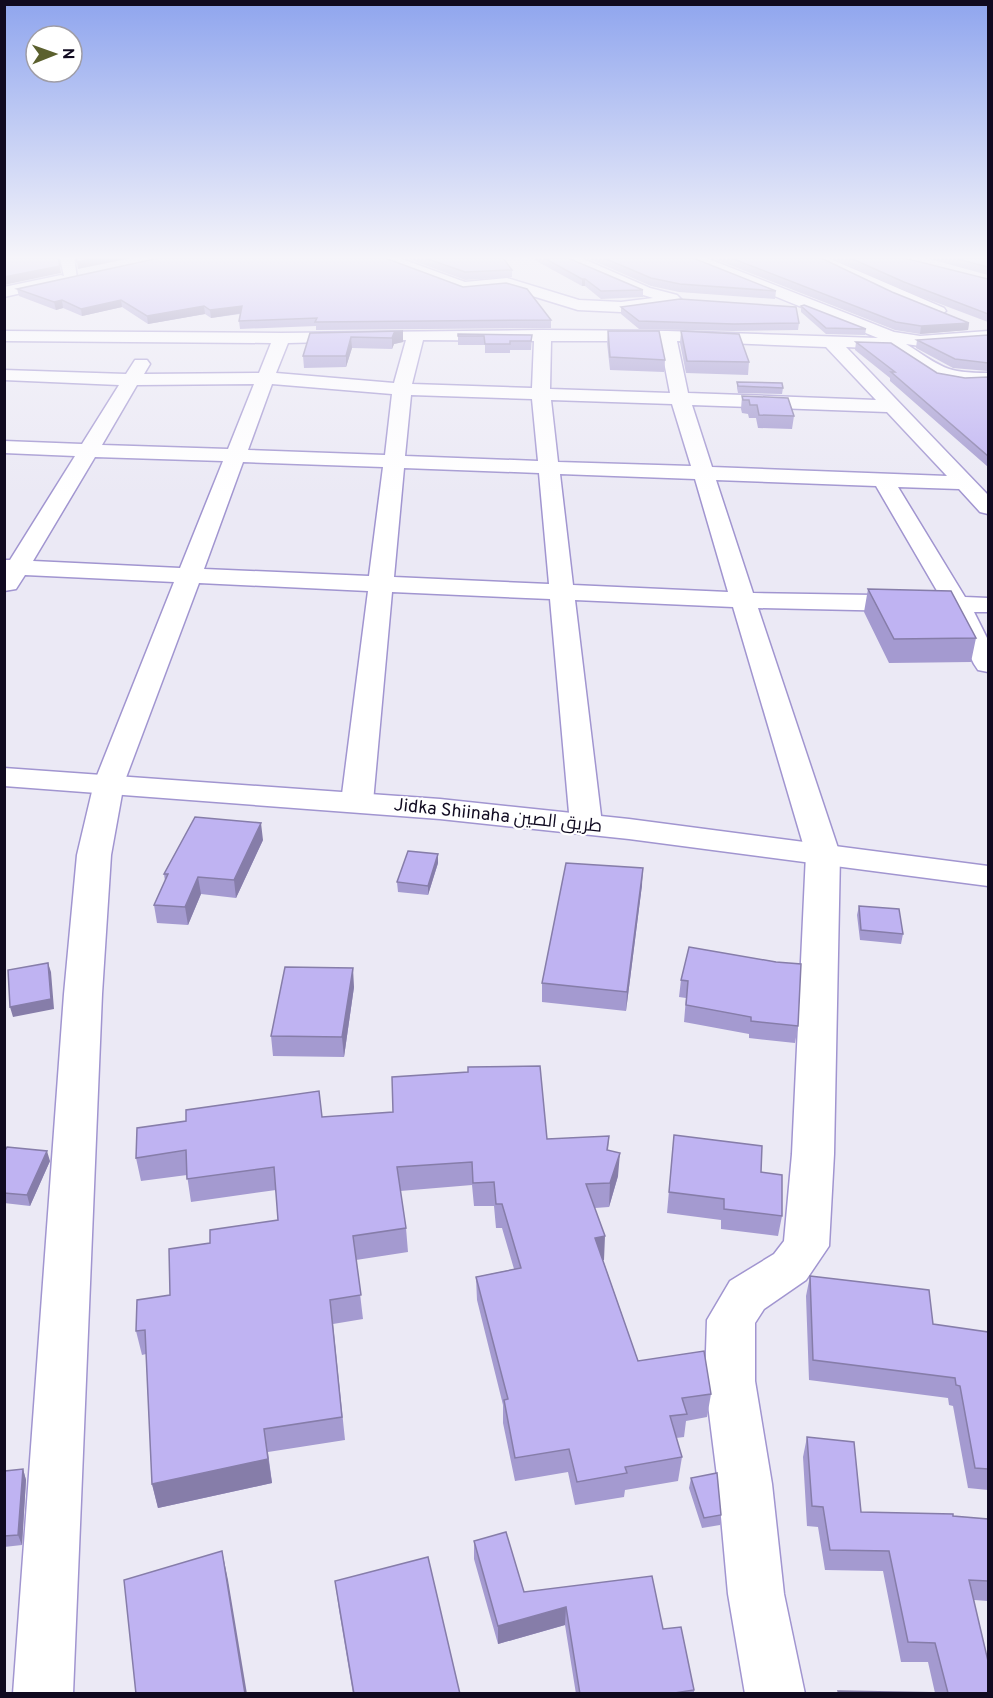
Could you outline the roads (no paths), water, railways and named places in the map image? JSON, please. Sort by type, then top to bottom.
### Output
[{"type":"street","points":[[8,344],[22,337]]},
{"type":"street","points":[[9,574],[158,337]]},
{"type":"street","points":[[188,337],[315,337]]},
{"type":"street","points":[[357,802],[383,584],[393,461],[402,389],[415,337]]},
{"type":"street","points":[[543,337],[541,394],[564,592],[586,824]]},
{"type":"street","points":[[668,337],[680,398],[702,473],[745,600],[822,854],[817,1056],[806,1246],[790,1267],[747,1295],[731,1320],[730,1381],[745,1484],[756,1594],[775,1694]]},
{"type":"street","points":[[697,337],[892,344]]},
{"type":"street","points":[[884,337],[942,375],[964,379],[988,378]]},
{"type":"street","points":[[892,337],[908,340],[963,337]]},
{"type":"street","points":[[43,1694],[83,994],[94,855],[109,783],[281,338]]},
{"type":"street","points":[[832,343],[988,507]]},
{"type":"street","points":[[4,375],[131,380],[265,378],[402,389],[891,406]]},
{"type":"street","points":[[4,447],[963,483]]},
{"type":"street","points":[[883,480],[956,603],[988,664]]},
{"type":"street","points":[[9,574],[190,575],[745,600],[988,605]]},
{"type":"street","name":"Jidka Shiinaha طريق الصين","points":[[4,777],[357,802],[586,824],[988,876]]}]
